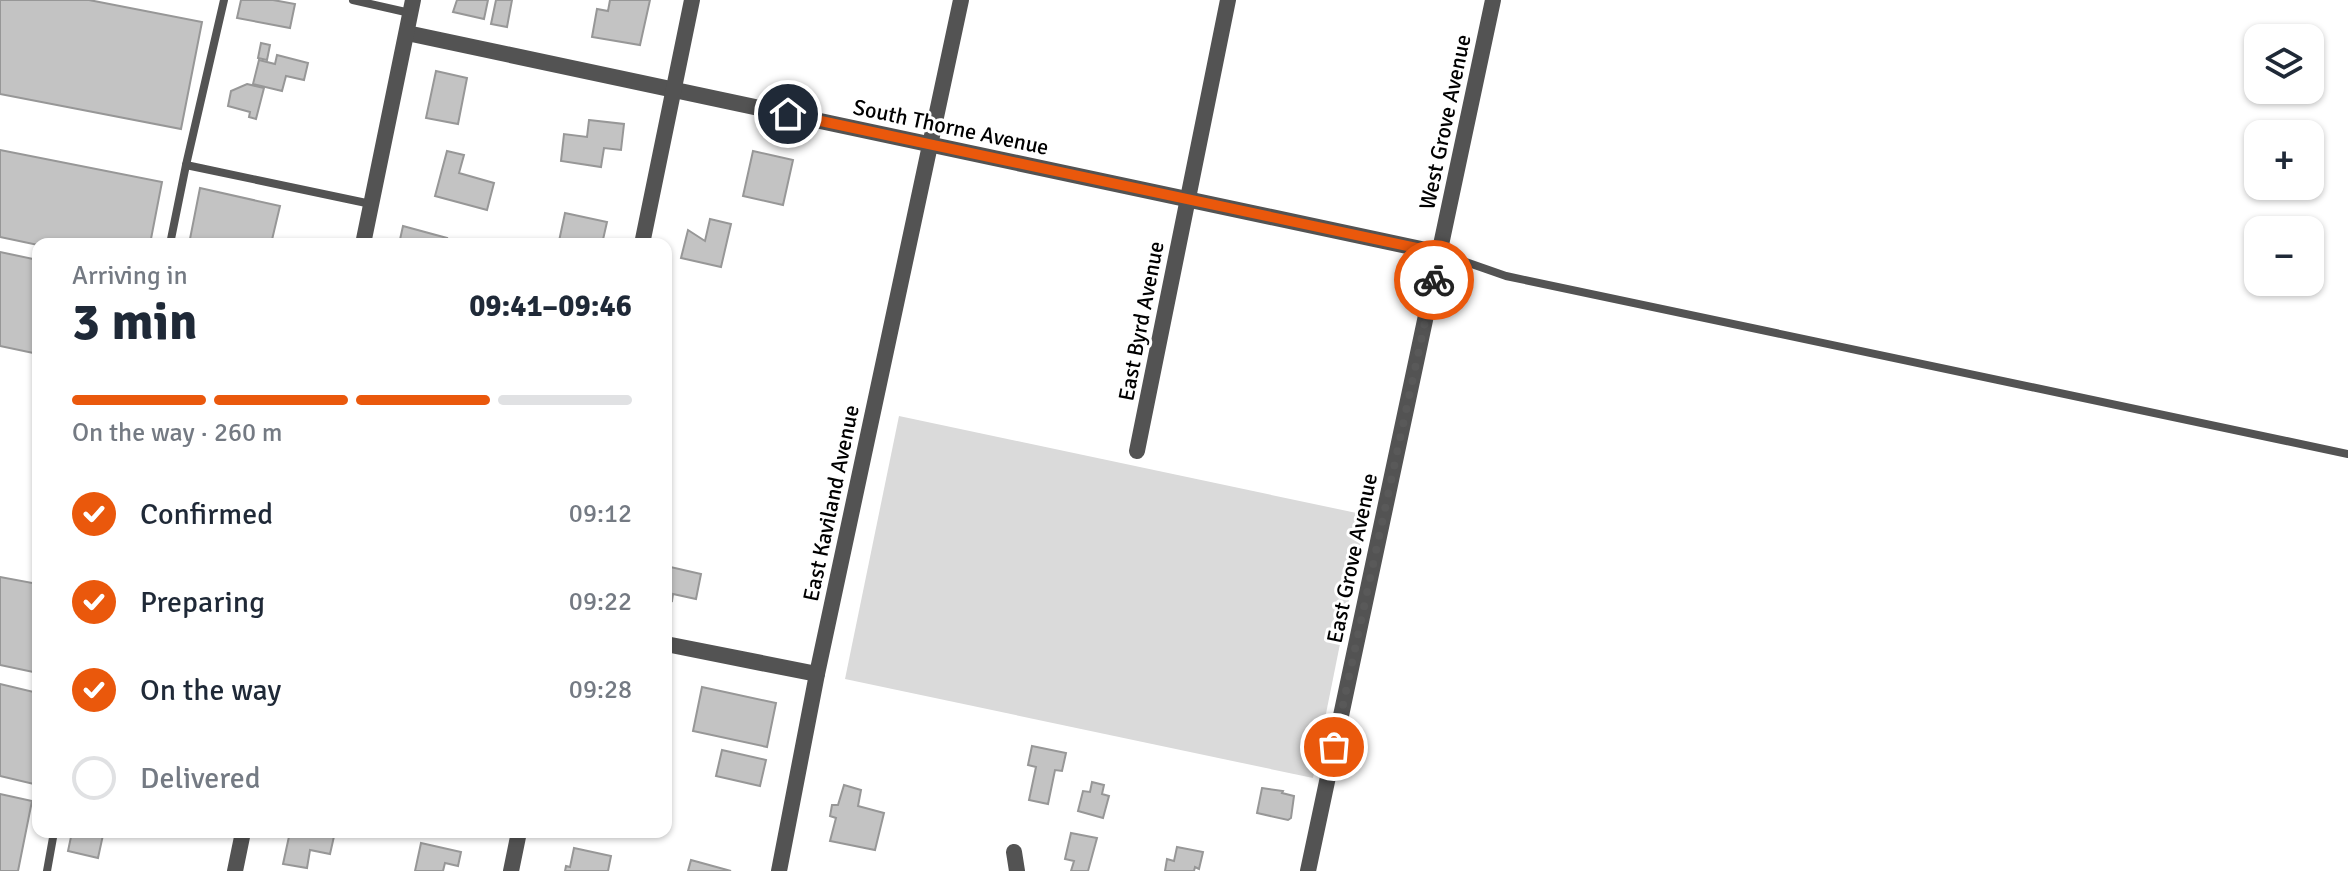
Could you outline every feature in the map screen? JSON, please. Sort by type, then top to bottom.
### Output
[{"type":"street","points":[[643,238],[692,0]]},
{"type":"street","name":"East Kaviland Avenue","points":[[779,871],[817,674],[961,0]]},
{"type":"street","name":"East Byrd Avenue","points":[[1137,451],[1228,0]]},
{"type":"street","name":"West Grove Avenue","points":[[1440,253],[1493,0]]},
{"type":"street","points":[[364,238],[412,7]]},
{"type":"street","name":"South Thorne Avenue","points":[[407,33],[1440,253]]},
{"type":"street","name":"East Grove Avenue","points":[[1308,871],[1440,253]]},
{"type":"street","points":[[672,645],[817,674]]},
{"type":"street","points":[[235,871],[242,838]]},
{"type":"street","points":[[511,871],[518,838]]},
{"type":"street","points":[[1014,852],[1017,871]]},
{"type":"lane","points":[[171,238],[224,0]]},
{"type":"lane","points":[[353,0],[412,7]]},
{"type":"lane","points":[[186,165],[371,204]]},
{"type":"lane","points":[[1440,253],[1506,276],[2348,454]]},
{"type":"lane","points":[[47,871],[53,838]]},
{"type":"shaded area","points":[[899,416],[1366,515],[1313,778],[845,679]]},
{"type":"building","points":[[0,0],[89,0],[202,22],[181,129],[0,94]]},
{"type":"building","points":[[241,0],[295,4],[290,28],[237,18]]},
{"type":"building","points":[[457,0],[488,0],[484,19],[453,12]]},
{"type":"building","points":[[496,0],[512,0],[507,27],[491,24]]},
{"type":"building","points":[[610,0],[650,0],[640,45],[592,37],[597,9],[608,11]]},
{"type":"building","points":[[261,43],[270,45],[267,60],[258,58]]},
{"type":"building","points":[[277,55],[308,63],[304,80],[286,76],[282,91],[253,84],[259,60],[275,64]]},
{"type":"building","points":[[436,71],[467,78],[458,124],[426,118]]},
{"type":"building","points":[[247,84],[264,88],[256,119],[249,117],[250,112],[228,106],[231,91]]},
{"type":"building","points":[[589,120],[624,124],[621,150],[604,148],[601,167],[561,161],[564,134],[587,137]]},
{"type":"building","points":[[0,150],[162,182],[151,238],[32,238],[32,244],[0,237]]},
{"type":"building","points":[[447,151],[464,155],[459,173],[494,183],[487,210],[435,196]]},
{"type":"building","points":[[753,151],[793,160],[783,205],[743,196]]},
{"type":"building","points":[[200,188],[280,206],[272,238],[190,238]]},
{"type":"building","points":[[565,213],[607,222],[603,238],[560,238]]},
{"type":"building","points":[[710,219],[731,224],[721,267],[681,258],[688,230],[705,241]]},
{"type":"building","points":[[403,226],[447,238],[400,238]]},
{"type":"building","points":[[0,252],[32,259],[32,353],[0,346]]},
{"type":"building","points":[[672,567],[701,574],[696,599],[673,594],[672,601]]},
{"type":"building","points":[[0,577],[32,583],[32,672],[0,665]]},
{"type":"building","points":[[0,684],[32,692],[32,784],[0,776]]},
{"type":"building","points":[[702,687],[776,703],[767,747],[693,731]]},
{"type":"building","points":[[1032,746],[1066,753],[1062,771],[1055,770],[1048,804],[1029,800],[1036,767],[1028,765]]},
{"type":"building","points":[[722,750],[766,760],[760,786],[716,776]]},
{"type":"building","points":[[1092,782],[1104,785],[1102,794],[1109,796],[1103,818],[1078,811],[1083,791],[1090,792]]},
{"type":"building","points":[[844,785],[861,790],[858,806],[884,813],[875,850],[830,841],[836,818],[830,816],[832,805],[838,805]]},
{"type":"building","points":[[1262,788],[1294,796],[1291,818],[1288,820],[1257,813]]},
{"type":"building","points":[[0,794],[32,801],[18,871],[0,871]]},
{"type":"building","points":[[1071,833],[1097,838],[1088,871],[1071,871],[1074,861],[1065,859]]},
{"type":"building","points":[[71,838],[102,838],[98,858],[68,851]]},
{"type":"building","points":[[289,838],[334,838],[330,854],[310,850],[307,868],[283,864]]},
{"type":"building","points":[[421,843],[461,852],[458,866],[445,863],[443,871],[415,871]]},
{"type":"building","points":[[1177,847],[1203,852],[1199,869],[1165,871],[1167,859],[1174,861]]},
{"type":"building","points":[[574,848],[611,856],[608,871],[565,871],[566,866],[570,867]]},
{"type":"building","points":[[691,860],[731,871],[688,871]]},
{"type":"way so far","points":[[1334,747],[1434,280]]},
{"type":"route","points":[[788,114],[1440,253],[1434,280]]}]
